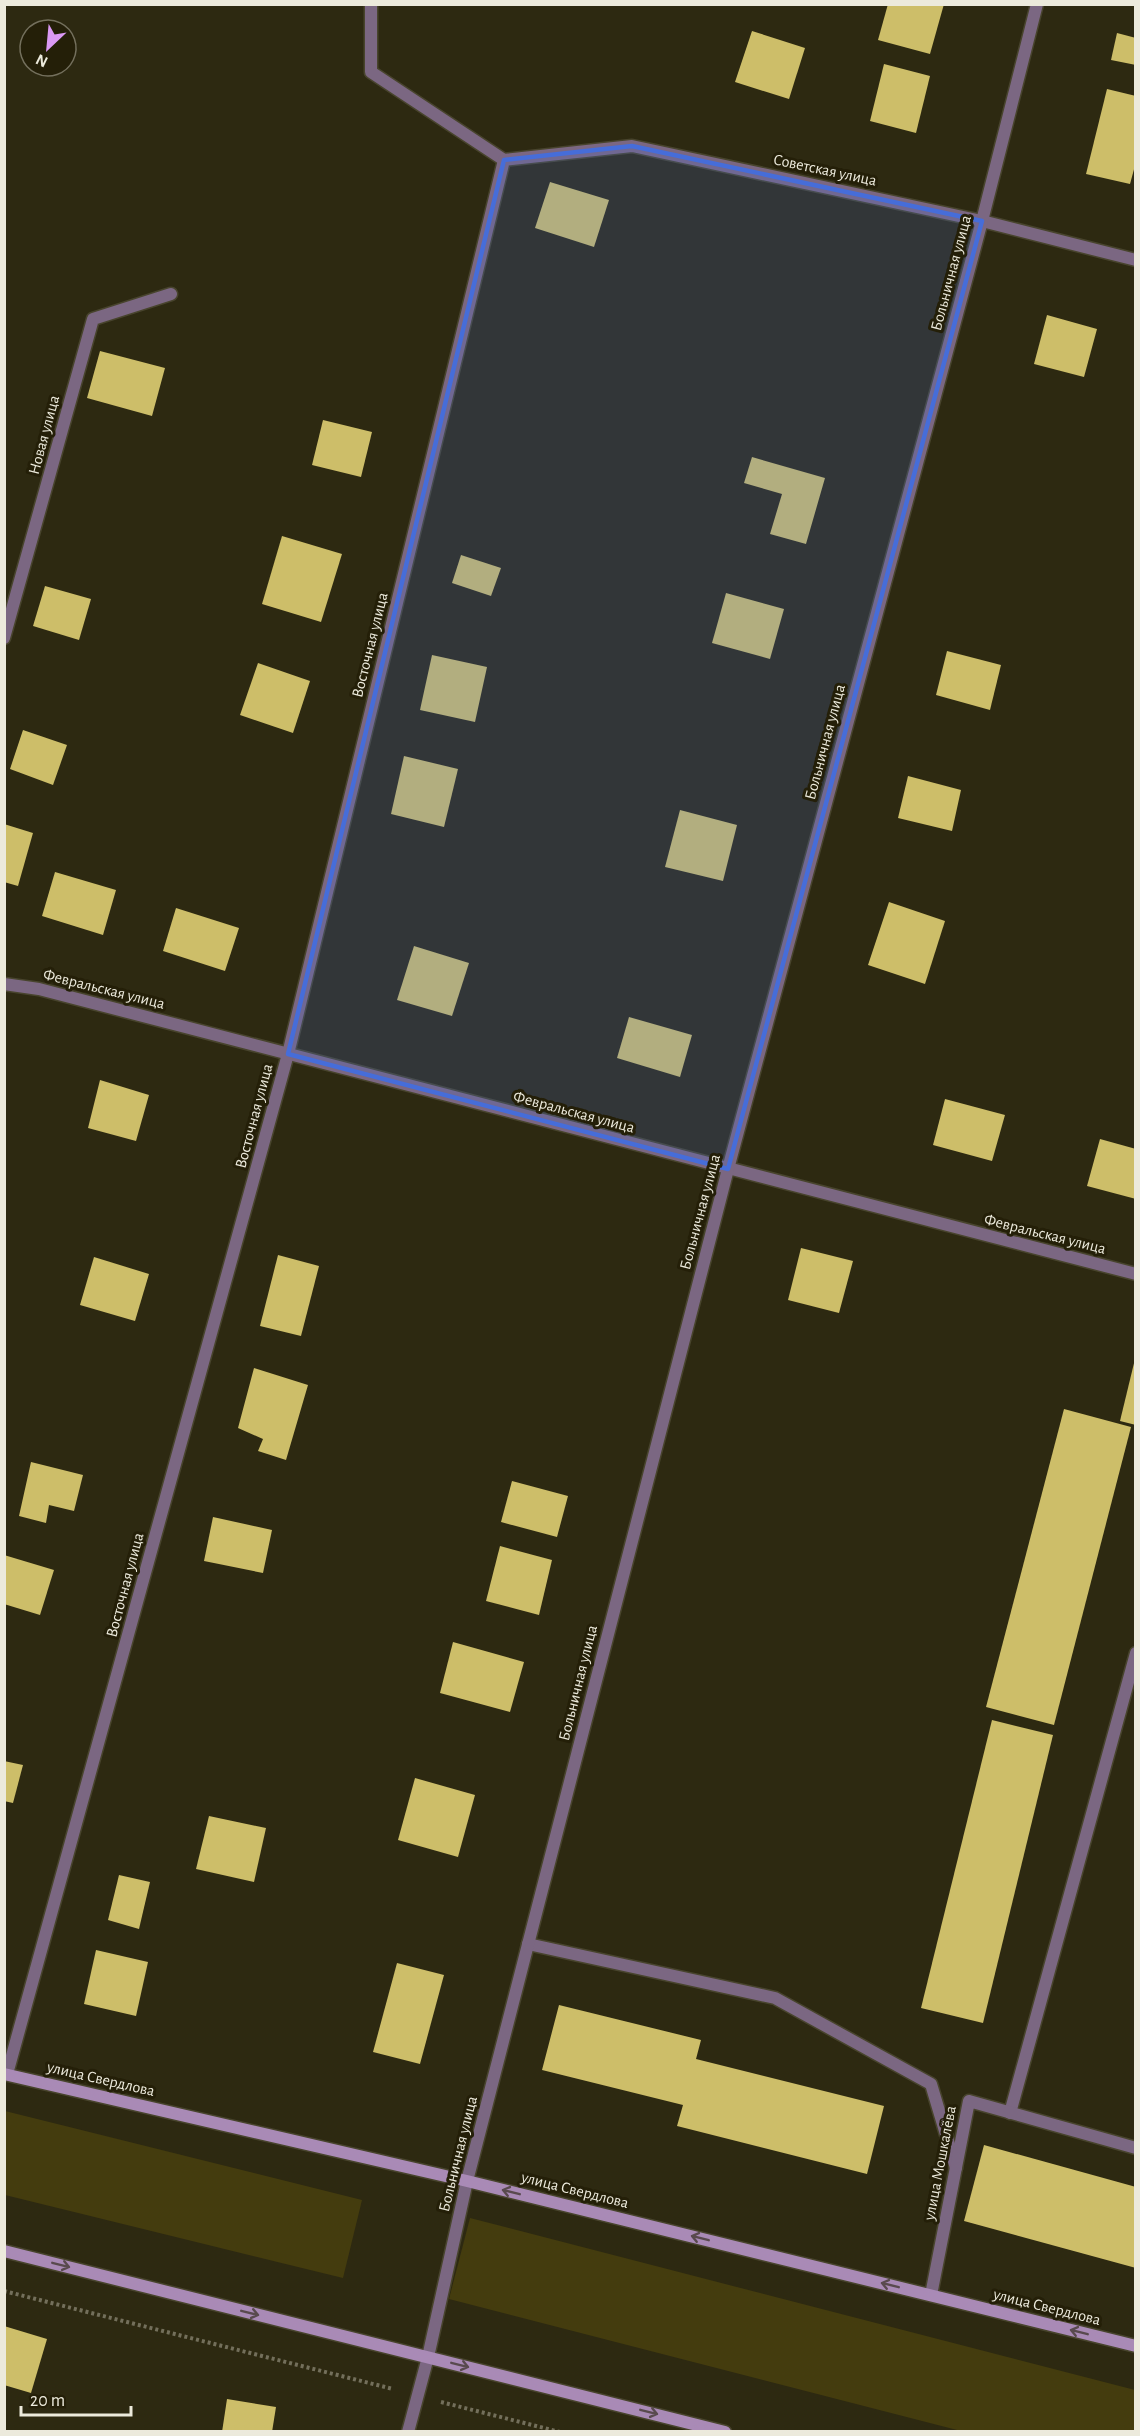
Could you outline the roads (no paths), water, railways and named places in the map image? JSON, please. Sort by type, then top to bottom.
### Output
[{"type":"main road","name":"улица Свердлова","points":[[6,2074],[467,2181],[1136,2346]]},
{"type":"main road","points":[[4,2251],[725,2432]]},
{"type":"street","points":[[371,4],[371,72],[504,159]]},
{"type":"street","name":"Больничная улица","points":[[408,2432],[428,2357],[467,2181],[728,1169],[982,221],[1037,4]]},
{"type":"street","name":"Советская улица","points":[[504,159],[632,146],[982,221],[1136,260]]},
{"type":"street","name":"Восточная улица","points":[[6,2074],[288,1054],[504,159]]},
{"type":"street","name":"Новая улица","points":[[4,638],[93,319],[171,294]]},
{"type":"street","name":"Февральская улица","points":[[4,984],[39,989],[1136,1275]]},
{"type":"street","points":[[1010,2113],[1136,1653]]},
{"type":"street","points":[[528,1944],[775,1998],[931,2084],[956,2168]]},
{"type":"street","name":"улица Мошкалёва","points":[[931,2295],[969,2102],[1136,2148]]}]
